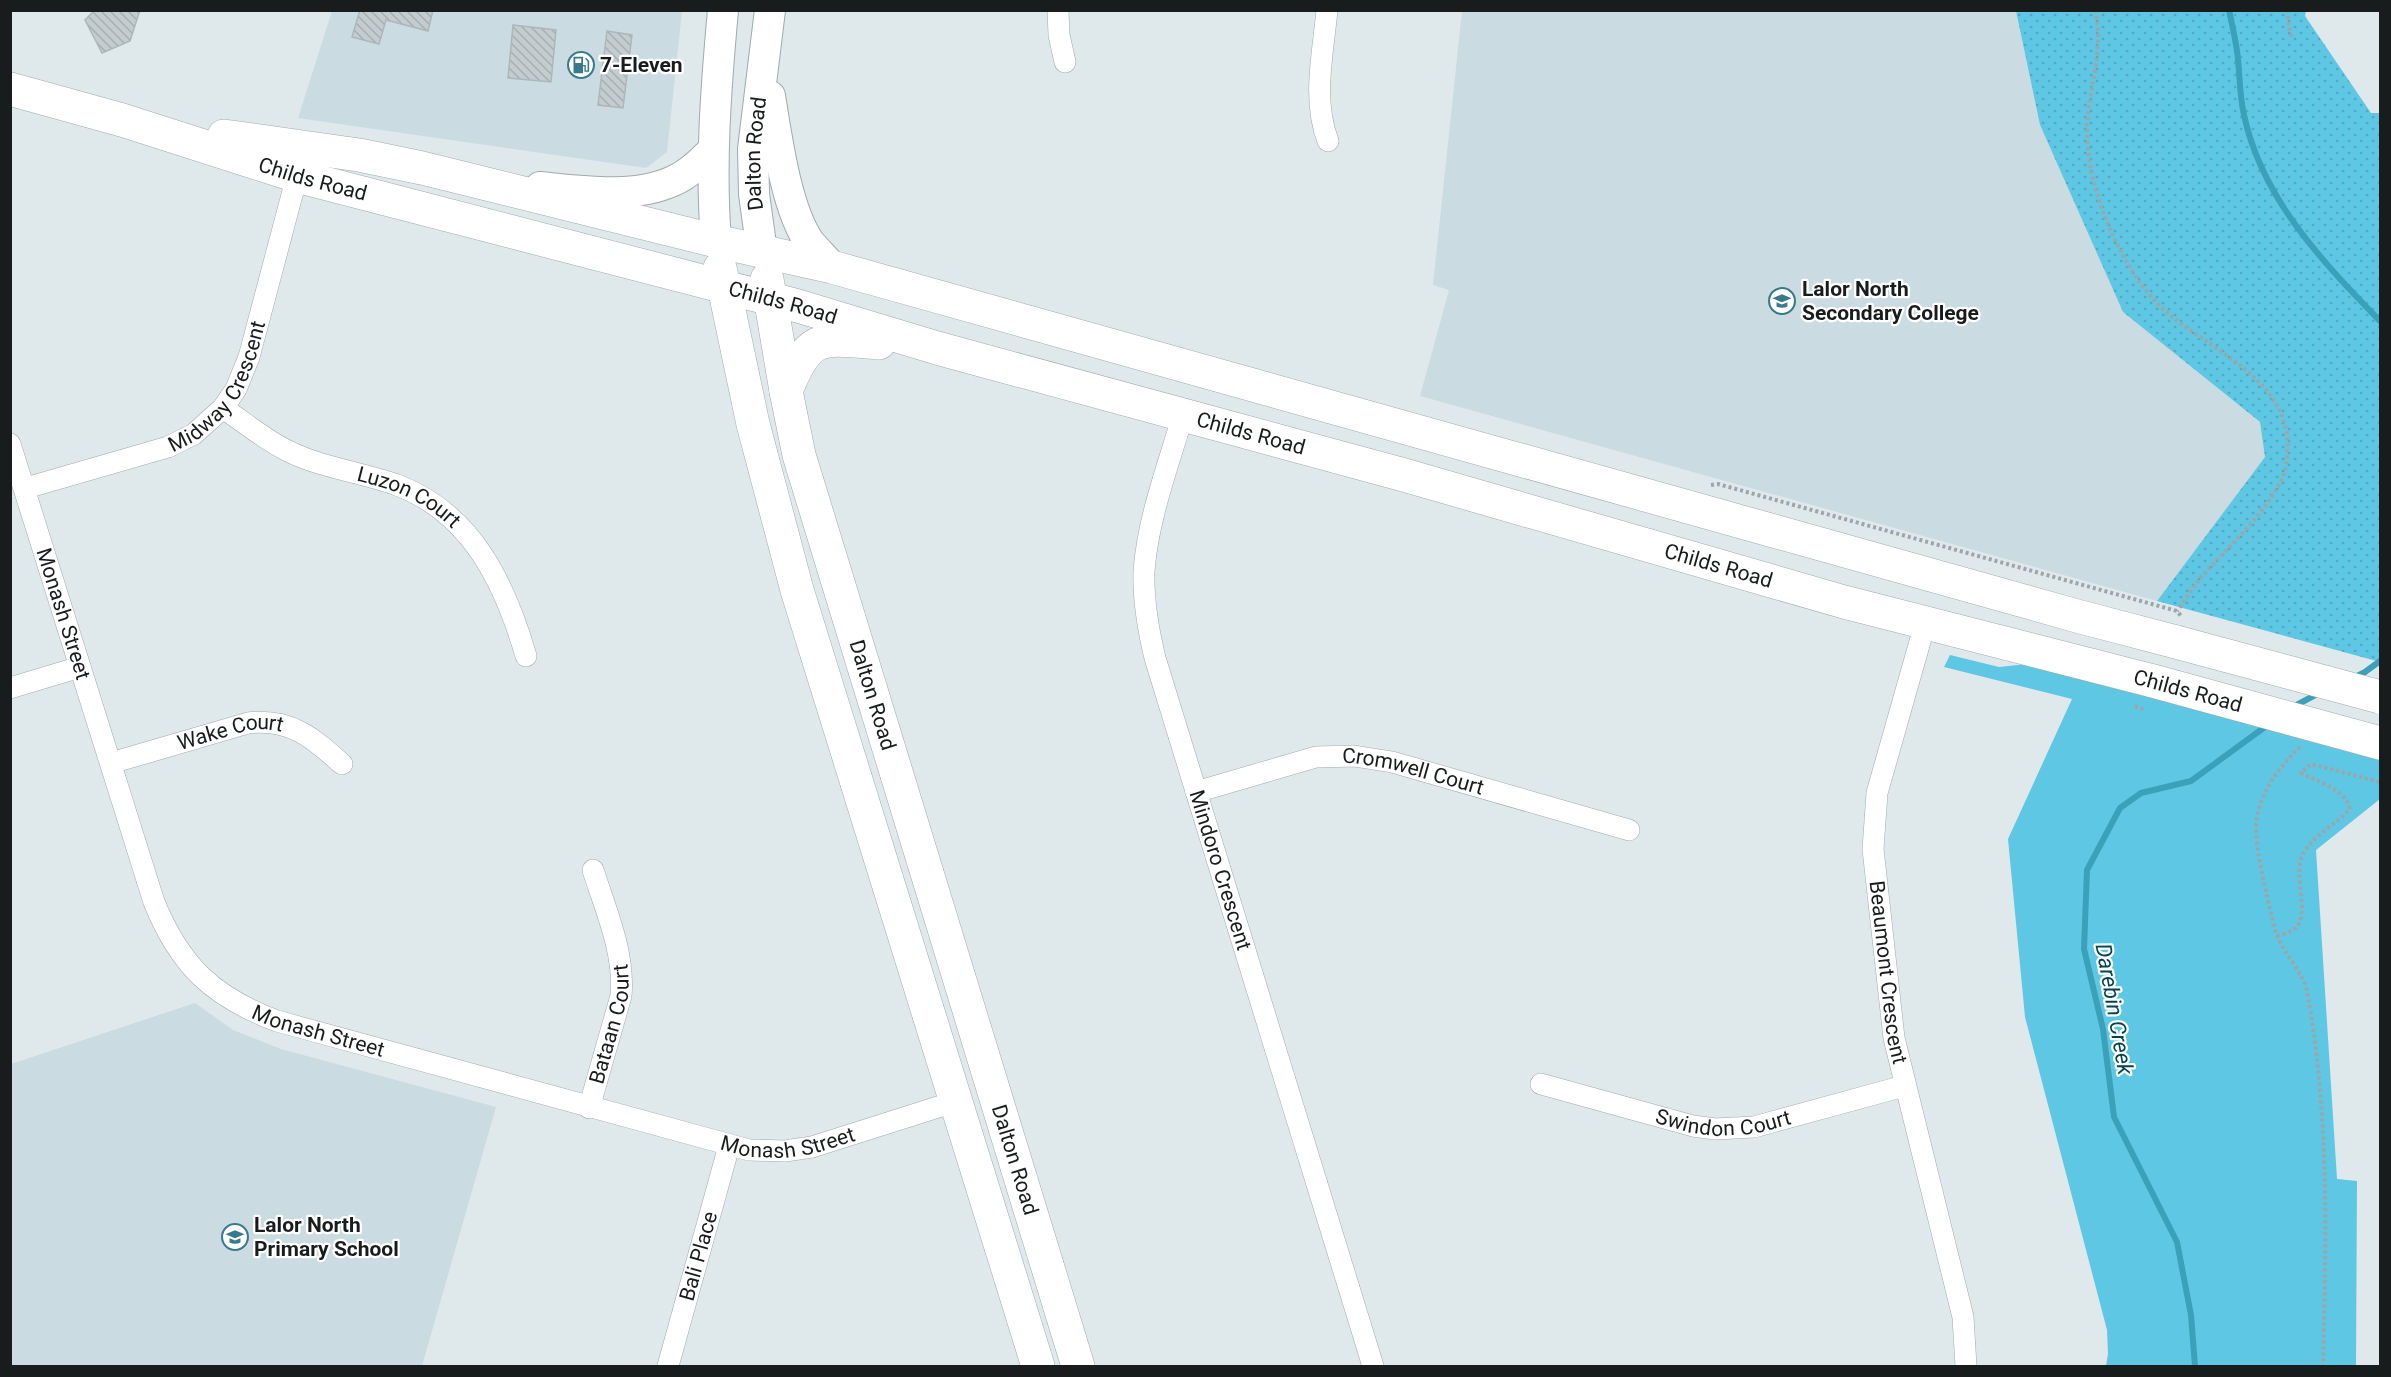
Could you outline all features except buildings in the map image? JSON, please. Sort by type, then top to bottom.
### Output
[{"type":"main road","name":"Dalton Road","points":[[723,10],[713,150],[713,206],[716,241],[724,288],[764,468],[797,590],[1038,1366]]},
{"type":"main road","name":"Dalton Road","points":[[770,10],[753,149],[754,194],[786,391],[800,455],[1078,1366]]},
{"type":"main road","points":[[764,61],[781,163],[799,221],[810,242],[832,267]]},
{"type":"main road","name":"Childs Road","points":[[10,89],[122,120],[301,162],[371,194],[770,299],[937,348],[1404,475],[1925,624],[2153,681],[2380,743]]},
{"type":"main road","points":[[489,183],[579,190],[631,191],[651,188],[675,180],[699,164],[713,150]]},
{"type":"main road","points":[[359,156],[358,174],[371,194]]},
{"type":"main road","name":"Childs Road","points":[[301,162],[359,156],[489,183],[716,241],[832,267],[1938,577],[2380,697]]},
{"type":"main road","points":[[786,391],[797,363],[808,348],[820,342],[841,340],[937,348]]},
{"type":"main road","name":"Mindoro Crescent","points":[[1183,415],[1194,369]]},
{"type":"main road","name":"Beaumont Crescent","points":[[1925,624],[1938,577]]},
{"type":"main road","name":"Monash Street","points":[[957,1101],[995,1089]]},
{"type":"street","points":[[1058,10],[1059,35],[1065,62]]},
{"type":"street","points":[[1327,10],[1319,105],[1321,123],[1328,141]]},
{"type":"street","name":"Midway Crescent","points":[[26,488],[168,447],[194,434],[223,408],[236,389],[249,357],[301,162]]},
{"type":"street","name":"Luzon Court","points":[[223,408],[287,451],[304,459],[398,485],[425,498],[453,519],[476,543],[496,576],[526,656]]},
{"type":"street","name":"Mindoro Crescent","points":[[1183,415],[1146,551],[1144,597],[1148,628],[1155,658],[1373,1366]]},
{"type":"street","name":"Monash Street","points":[[10,444],[26,488],[154,902],[178,950],[200,977],[226,998],[276,1021],[729,1146],[767,1152],[812,1147],[957,1101]]},
{"type":"street","name":"Beaumont Crescent","points":[[1925,624],[1877,793],[1873,849],[1890,1015],[1905,1086],[1961,1309],[1966,1342],[1966,1366]]},
{"type":"street","points":[[10,688],[80,666]]},
{"type":"street","name":"Wake Court","points":[[111,763],[248,723],[263,721],[282,724],[305,733],[342,764]]},
{"type":"street","name":"Cromwell Court","points":[[1196,792],[1316,757],[1354,756],[1392,762],[1629,830]]},
{"type":"street","name":"Bataan Court","points":[[589,1108],[621,996],[623,977],[620,957],[593,870]]},
{"type":"street","name":"Swindon Court","points":[[1541,1084],[1693,1126],[1735,1130],[1754,1127],[1905,1086]]},
{"type":"street","name":"Bali Place","points":[[668,1366],[729,1146]]},
{"type":"path","points":[[1718,483],[2177,611],[2202,576],[2257,515],[2282,479],[2287,454],[2287,425],[2272,396],[2257,380],[2161,308],[2140,283],[2111,231],[2092,178],[2088,152],[2087,127],[2097,48],[2095,10]]},
{"type":"path","points":[[2287,10],[2291,38]]},
{"type":"path","points":[[2302,745],[2271,782],[2260,802],[2256,826],[2259,863],[2277,936],[2307,987],[2313,1030],[2325,1155],[2327,1231],[2323,1366]]},
{"type":"path","points":[[2277,936],[2295,929],[2300,922],[2302,910],[2299,870],[2301,856],[2309,845],[2350,809],[2349,802],[2343,796],[2301,773],[2311,764],[2380,782]]},
{"type":"shaded area","points":[[332,11],[682,11],[667,152],[646,168],[298,118]]},
{"type":"shaded area","name":"Lalor North Secondary College","points":[[1462,11],[2016,11],[2040,125],[2123,312],[2260,422],[2266,457],[2157,601],[1420,396],[1449,290],[1433,285]]},
{"type":"shaded area","points":[[2016,11],[2306,11],[2305,16],[2371,113],[2380,113],[2380,662],[2157,601],[2265,457],[2260,422],[2123,312],[2040,125]]},
{"type":"shaded area","points":[[1950,655],[1999,667],[2037,663],[2380,753],[2380,799],[2316,850],[2337,1179],[2357,1181],[2356,1366],[2106,1366],[2107,1330],[2025,1017],[2008,839],[2072,699],[1944,667]]},
{"type":"shaded area","name":"Lalor North Primary School","points":[[195,1003],[233,1030],[281,1049],[496,1107],[422,1366],[11,1366],[11,1064]]},
{"type":"waterway","name":"Darebin Creek","points":[[2229,10],[2237,51],[2244,115],[2253,146],[2265,174],[2280,201],[2316,252],[2380,321]]},
{"type":"waterway","name":"Darebin Creek","points":[[2353,678],[2380,661]]},
{"type":"waterway","name":"Darebin Creek","points":[[2291,708],[2319,693]]},
{"type":"waterway","name":"Darebin Creek","points":[[2195,1366],[2191,1315],[2177,1242],[2114,1117],[2103,1029],[2084,949],[2087,870],[2120,808],[2141,793],[2191,781],[2269,724]]},
{"type":"place","name":"7-Eleven","points":[[581,65]]},
{"type":"place","name":"Lalor North Secondary College","points":[[1782,301]]},
{"type":"place","name":"Lalor North Primary School","points":[[235,1237]]}]
